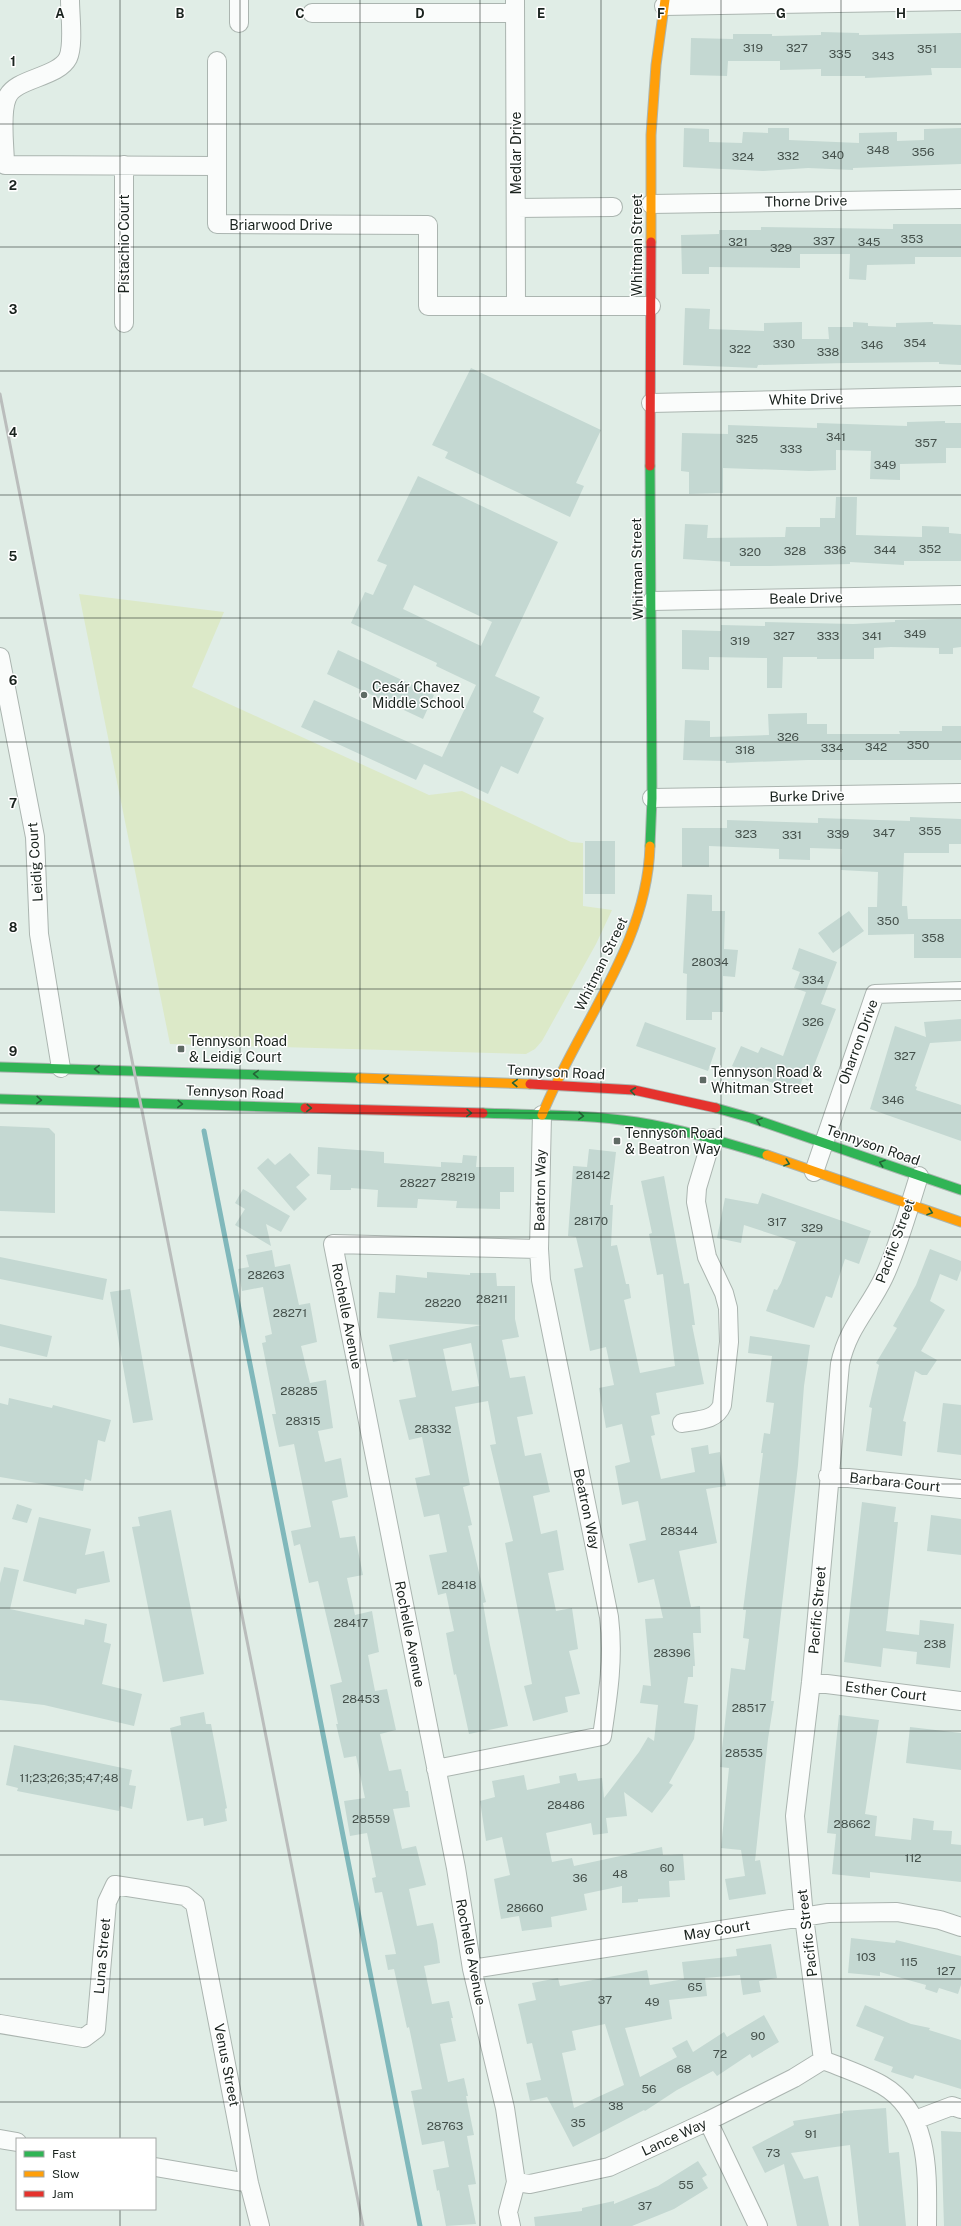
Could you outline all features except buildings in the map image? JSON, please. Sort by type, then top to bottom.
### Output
[{"type":"main road","name":"Whitman Street","points":[[542,1115],[554,1085],[614,973],[638,918],[646,888],[650,859],[652,798],[652,601],[650,527],[651,204],[653,101],[665,3]]},
{"type":"main road","name":"Tennyson Road","points":[[0,1067],[134,1070],[554,1085],[634,1090],[672,1097],[751,1118],[961,1190]]},
{"type":"main road","name":"Tennyson Road","points":[[0,1099],[542,1115],[630,1121],[712,1138],[961,1222]]},
{"type":"street","points":[[70,0],[70,50],[67,59],[59,67],[16,88],[7,96],[4,106],[5,165],[217,166],[217,61]]},
{"type":"street","points":[[239,0],[239,23]]},
{"type":"street","points":[[665,3],[961,1]]},
{"type":"street","points":[[312,13],[455,7],[515,7]]},
{"type":"street","name":"Medlar Drive","points":[[515,7],[516,306]]},
{"type":"street","name":"Pistachio Court","points":[[124,165],[124,323]]},
{"type":"street","name":"Briarwood Drive","points":[[217,166],[218,224],[428,225],[428,306],[651,306]]},
{"type":"street","name":"Thorne Drive","points":[[651,204],[961,199]]},
{"type":"street","points":[[516,208],[613,207]]},
{"type":"street","name":"White Drive","points":[[651,402],[961,396]]},
{"type":"street","name":"Beale Drive","points":[[652,601],[961,595]]},
{"type":"street","name":"Leidig Court","points":[[0,656],[35,837],[39,934],[61,1068]]},
{"type":"street","name":"Burke Drive","points":[[652,798],[961,793]]},
{"type":"street","name":"Oharron Drive","points":[[814,1172],[875,994],[961,992]]},
{"type":"street","name":"Beatron Way","points":[[436,1769],[602,1736],[612,1673],[613,1645],[609,1617],[541,1280],[539,1249],[542,1115]]},
{"type":"street","points":[[682,1424],[713,1417],[719,1412],[722,1405],[729,1342],[728,1308],[724,1293],[706,1257],[696,1202],[697,1188],[712,1138]]},
{"type":"street","name":"Pacific Street","points":[[823,2060],[804,1917],[795,1816],[811,1682],[828,1476],[840,1364],[844,1346],[852,1328],[884,1277],[919,1176]]},
{"type":"street","name":"Rochelle Avenue","points":[[511,2226],[508,2212],[516,2182],[505,2108],[472,1969],[456,1868],[333,1244],[539,1249]]},
{"type":"street","name":"Barbara Court","points":[[828,1476],[961,1489]]},
{"type":"street","name":"Esther Court","points":[[811,1682],[961,1701]]},
{"type":"street","name":"Venus Street","points":[[115,1886],[185,1896],[196,1904],[249,2183],[260,2226]]},
{"type":"street","name":"Luna Street","points":[[0,2024],[84,2038],[96,2029],[107,1902],[115,1886]]},
{"type":"street","name":"May Court","points":[[472,1969],[828,1913],[897,1912],[940,1920],[961,1927]]},
{"type":"street","points":[[823,2060],[883,2086],[899,2098],[915,2120],[927,2161],[927,2226]]},
{"type":"street","name":"Lance Way","points":[[516,2182],[530,2184],[609,2167],[708,2121],[794,2078],[823,2060]]},
{"type":"street","points":[[915,2120],[952,2106],[961,2109]]},
{"type":"street","points":[[708,2121],[758,2226]]},
{"type":"street","points":[[0,2139],[16,2142]]},
{"type":"street","points":[[156,2167],[249,2183]]},
{"type":"green space","points":[[79,594],[224,612],[192,687],[429,795],[462,791],[571,842],[583,843],[583,906],[612,910],[596,944],[542,1041],[535,1049],[526,1054],[170,1044]]},
{"type":"waterway","points":[[204,1131],[420,2226]]},
{"type":"railway","points":[[0,394],[363,2226]]},
{"type":"traffic: fast","points":[[650,466],[652,798],[650,846]]},
{"type":"traffic: fast","points":[[0,1067],[360,1078]]},
{"type":"traffic: fast","points":[[0,1099],[305,1108]]},
{"type":"traffic: fast","points":[[716,1108],[751,1118],[961,1190]]},
{"type":"traffic: fast","points":[[483,1113],[579,1116],[618,1119],[686,1132],[767,1155]]},
{"type":"traffic: slow","points":[[651,242],[651,135],[656,65],[665,0]]},
{"type":"traffic: slow","points":[[542,1115],[557,1082],[624,951],[637,918],[646,883],[650,846]]},
{"type":"traffic: slow","points":[[360,1078],[530,1084]]},
{"type":"traffic: slow","points":[[767,1155],[961,1222]]},
{"type":"traffic: jam","points":[[650,466],[651,242]]},
{"type":"traffic: jam","points":[[530,1084],[634,1090],[716,1108]]},
{"type":"traffic: jam","points":[[305,1108],[483,1113]]},
{"type":"place","name":"Cesár Chavez Middle School","points":[[364,695]]},
{"type":"place","name":"Tennyson Road & Leidig Court","points":[[181,1049]]},
{"type":"place","name":"Tennyson Road & Whitman Street","points":[[703,1080]]},
{"type":"place","name":"Tennyson Road & Beatron Way","points":[[617,1141]]}]
